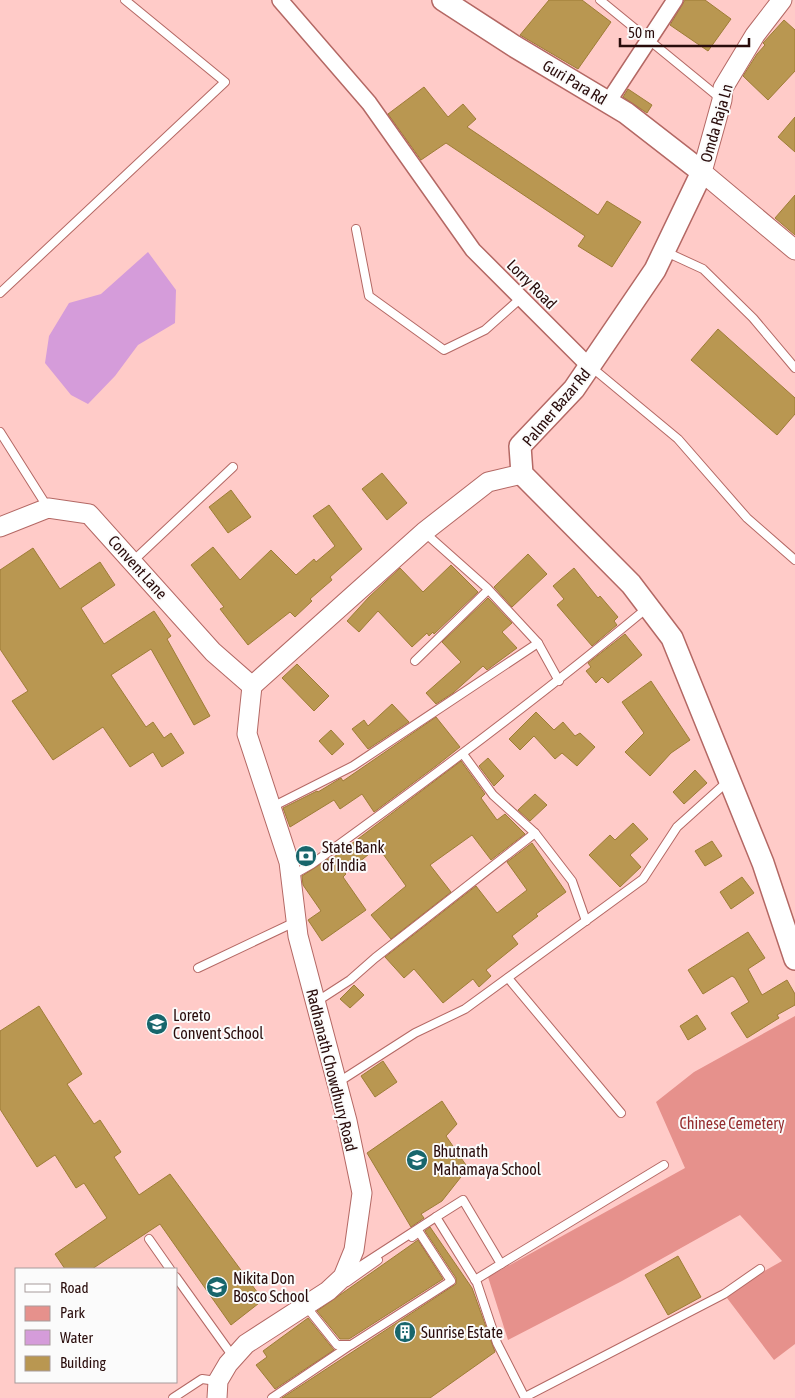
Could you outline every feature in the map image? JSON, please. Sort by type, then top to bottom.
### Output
[{"type":"main road","name":"Guri Para Rd","points":[[443,0],[514,46],[626,113],[702,172]]},
{"type":"main road","name":"Palmer Bazar Rd","points":[[522,474],[520,446],[574,389],[655,270],[702,172]]},
{"type":"main road","points":[[522,474],[631,584],[672,638],[763,863],[795,960]]},
{"type":"street","name":"Lorry Road","points":[[280,0],[369,103],[473,250],[589,366]]},
{"type":"street","points":[[608,102],[675,0]]},
{"type":"street","name":"Omda Raja Ln","points":[[702,172],[722,100],[723,88],[755,35],[782,0]]},
{"type":"street","points":[[702,172],[795,250]]},
{"type":"street","points":[[252,686],[424,532],[488,482],[522,474]]},
{"type":"street","name":"Convent Lane","points":[[0,527],[48,508],[89,514],[213,652],[252,686]]},
{"type":"street","name":"Radhanath Chowdhury Road","points":[[218,1389],[234,1358],[246,1344],[307,1307],[345,1280],[354,1250],[362,1193],[337,1083],[298,936],[289,862],[246,734],[252,686]]},
{"type":"lane","points":[[0,293],[225,82],[125,0]]},
{"type":"lane","points":[[600,0],[722,100]]},
{"type":"lane","points":[[356,228],[369,296],[444,350],[485,330],[521,298]]},
{"type":"lane","points":[[664,251],[703,270],[753,318],[795,368]]},
{"type":"lane","name":"Lorry Road","points":[[589,366],[678,439],[747,518],[795,560]]},
{"type":"lane","points":[[0,432],[48,508]]},
{"type":"lane","points":[[133,561],[233,467]]},
{"type":"lane","points":[[424,532],[488,590],[538,643],[559,681]]},
{"type":"lane","points":[[415,661],[488,590]]},
{"type":"lane","points":[[291,876],[312,864],[463,754],[559,681],[649,607]]},
{"type":"lane","points":[[272,807],[353,766],[538,643]]},
{"type":"lane","points":[[463,754],[492,795],[535,833],[572,881],[586,921]]},
{"type":"lane","points":[[337,1083],[415,1033],[465,1009],[643,879],[677,827],[729,781]]},
{"type":"lane","points":[[316,1002],[350,980],[375,958],[535,833]]},
{"type":"lane","points":[[198,968],[297,922]]},
{"type":"lane","points":[[508,978],[621,1113]]},
{"type":"lane","points":[[475,1280],[664,1165]]},
{"type":"lane","points":[[345,1280],[463,1200],[501,1264]]},
{"type":"lane","points":[[436,1217],[475,1280],[497,1343],[525,1398],[724,1294],[760,1269]]},
{"type":"lane","points":[[272,1398],[451,1281],[419,1232],[345,1280]]},
{"type":"lane","points":[[149,1239],[169,1268]]},
{"type":"lane","points":[[178,1280],[234,1358]]},
{"type":"lane","points":[[307,1307],[337,1345],[351,1345]]},
{"type":"lane","points":[[172,1398],[202,1379],[218,1389]]},
{"type":"green space","name":"Chinese Cemetery","points":[[795,1016],[795,1344],[774,1360],[724,1294],[782,1261],[740,1215],[622,1281],[508,1340],[488,1277],[685,1168],[656,1102],[694,1072]]},
{"type":"water","points":[[148,252],[176,290],[175,323],[138,345],[115,376],[88,404],[71,395],[45,363],[49,336],[69,303],[101,294]]},
{"type":"building","points":[[549,0],[582,0],[611,22],[578,69],[520,35]]},
{"type":"building","points":[[685,0],[705,0],[731,19],[708,51],[670,25]]},
{"type":"building","points":[[784,20],[795,30],[795,71],[768,100],[743,76],[765,45],[763,43]]},
{"type":"building","points":[[424,87],[448,117],[463,104],[476,119],[467,127],[598,215],[607,201],[641,222],[612,267],[578,246],[585,236],[446,143],[421,160],[388,114]]},
{"type":"building","points":[[628,89],[652,105],[647,113],[623,97]]},
{"type":"building","points":[[795,117],[795,152],[778,137]]},
{"type":"building","points":[[795,195],[795,235],[775,218]]},
{"type":"building","points":[[718,329],[795,398],[795,414],[777,435],[691,360]]},
{"type":"building","points":[[382,473],[407,503],[387,520],[362,489]]},
{"type":"building","points":[[231,490],[251,517],[228,533],[209,507]]},
{"type":"building","points":[[329,505],[362,549],[330,577],[332,580],[310,599],[312,601],[295,617],[290,612],[248,645],[220,609],[224,607],[191,565],[213,547],[240,580],[271,550],[296,575],[314,559],[316,562],[335,546],[313,516]]},
{"type":"building","points":[[33,548],[60,589],[100,562],[115,585],[81,608],[104,644],[154,611],[171,636],[167,639],[210,716],[194,725],[151,649],[111,675],[146,727],[153,722],[164,738],[171,733],[184,753],[162,767],[153,752],[130,767],[103,727],[53,760],[12,701],[28,691],[0,649],[0,570]]},
{"type":"building","points":[[528,554],[547,574],[512,607],[494,587]]},
{"type":"building","points":[[451,565],[478,592],[434,634],[433,632],[429,636],[427,633],[412,647],[378,611],[359,632],[347,621],[400,568],[423,592]]},
{"type":"building","points":[[574,568],[598,598],[600,596],[618,617],[614,621],[617,625],[592,646],[557,605],[564,599],[553,586]]},
{"type":"building","points":[[488,598],[512,623],[502,632],[517,648],[487,670],[483,666],[453,693],[436,704],[426,693],[461,662],[442,642]]},
{"type":"building","points":[[625,634],[642,655],[608,683],[602,677],[596,683],[586,671],[591,667],[588,663]]},
{"type":"building","points":[[297,664],[329,696],[314,711],[282,678]]},
{"type":"building","points":[[651,681],[690,740],[671,753],[650,776],[625,752],[644,733],[622,702]]},
{"type":"building","points":[[392,704],[409,722],[368,749],[352,729],[364,720],[368,726]]},
{"type":"building","points":[[536,712],[554,730],[563,722],[575,736],[580,733],[595,747],[577,766],[562,753],[555,759],[534,736],[520,750],[509,739]]},
{"type":"building","points":[[436,717],[460,747],[436,766],[374,812],[362,794],[340,809],[334,800],[290,827],[283,808],[318,792],[341,778],[343,781]]},
{"type":"building","points":[[331,730],[344,744],[332,755],[319,741]]},
{"type":"building","points":[[488,758],[504,776],[494,786],[479,766]]},
{"type":"building","points":[[461,761],[485,794],[481,798],[497,820],[505,814],[525,834],[491,860],[472,835],[430,865],[451,892],[391,939],[371,915],[406,886],[378,847],[345,873],[343,877],[366,910],[322,941],[308,920],[321,911],[303,885],[302,876],[334,857]]},
{"type":"building","points":[[695,770],[707,783],[684,804],[673,792]]},
{"type":"building","points":[[535,794],[547,805],[530,821],[518,810]]},
{"type":"building","points":[[633,823],[648,839],[630,855],[641,867],[620,887],[589,855],[610,835],[615,840]]},
{"type":"building","points":[[712,841],[722,856],[705,866],[695,851]]},
{"type":"building","points":[[532,843],[566,892],[536,914],[538,916],[512,936],[518,944],[486,970],[491,976],[479,987],[473,979],[443,1003],[414,969],[404,978],[385,957],[476,886],[497,913],[527,890],[507,862]]},
{"type":"building","points":[[742,877],[754,893],[731,909],[720,892]]},
{"type":"building","points":[[748,932],[765,958],[748,969],[762,995],[787,980],[795,994],[795,1005],[777,1015],[779,1018],[747,1038],[731,1013],[749,1002],[735,978],[732,976],[703,994],[688,970]]},
{"type":"building","points":[[354,985],[364,995],[350,1008],[340,999]]},
{"type":"building","points":[[39,1006],[82,1074],[67,1084],[94,1124],[100,1120],[121,1152],[114,1157],[139,1195],[170,1174],[263,1300],[231,1325],[160,1224],[94,1268],[64,1268],[55,1254],[107,1218],[84,1183],[76,1188],[55,1155],[37,1167],[0,1109],[0,1031]]},
{"type":"building","points":[[697,1015],[706,1029],[688,1040],[680,1026]]},
{"type":"building","points":[[383,1061],[397,1082],[375,1097],[361,1076]]},
{"type":"building","name":"Bhutnath Mahamaya School","points":[[442,1101],[457,1124],[446,1136],[468,1168],[442,1201],[421,1214],[424,1218],[411,1227],[367,1153]]},
{"type":"building","points":[[430,1227],[472,1288],[495,1352],[430,1398],[282,1398],[456,1284],[456,1278],[425,1231]]},
{"type":"building","points":[[418,1240],[443,1279],[349,1339],[340,1339],[317,1311]]},
{"type":"building","points":[[678,1256],[701,1297],[668,1315],[645,1275]]},
{"type":"building","points":[[308,1318],[334,1350],[275,1389],[256,1365],[267,1357],[263,1351]]},
{"type":"place","name":"State Bank of India","points":[[306,856]]},
{"type":"place","name":"Loreto Convent School","points":[[157,1024]]},
{"type":"place","name":"Bhutnath Mahamaya School","points":[[417,1160]]},
{"type":"place","name":"Nikita Don Bosco School","points":[[217,1287]]},
{"type":"place","name":"Sunrise Estate","points":[[405,1332]]}]
